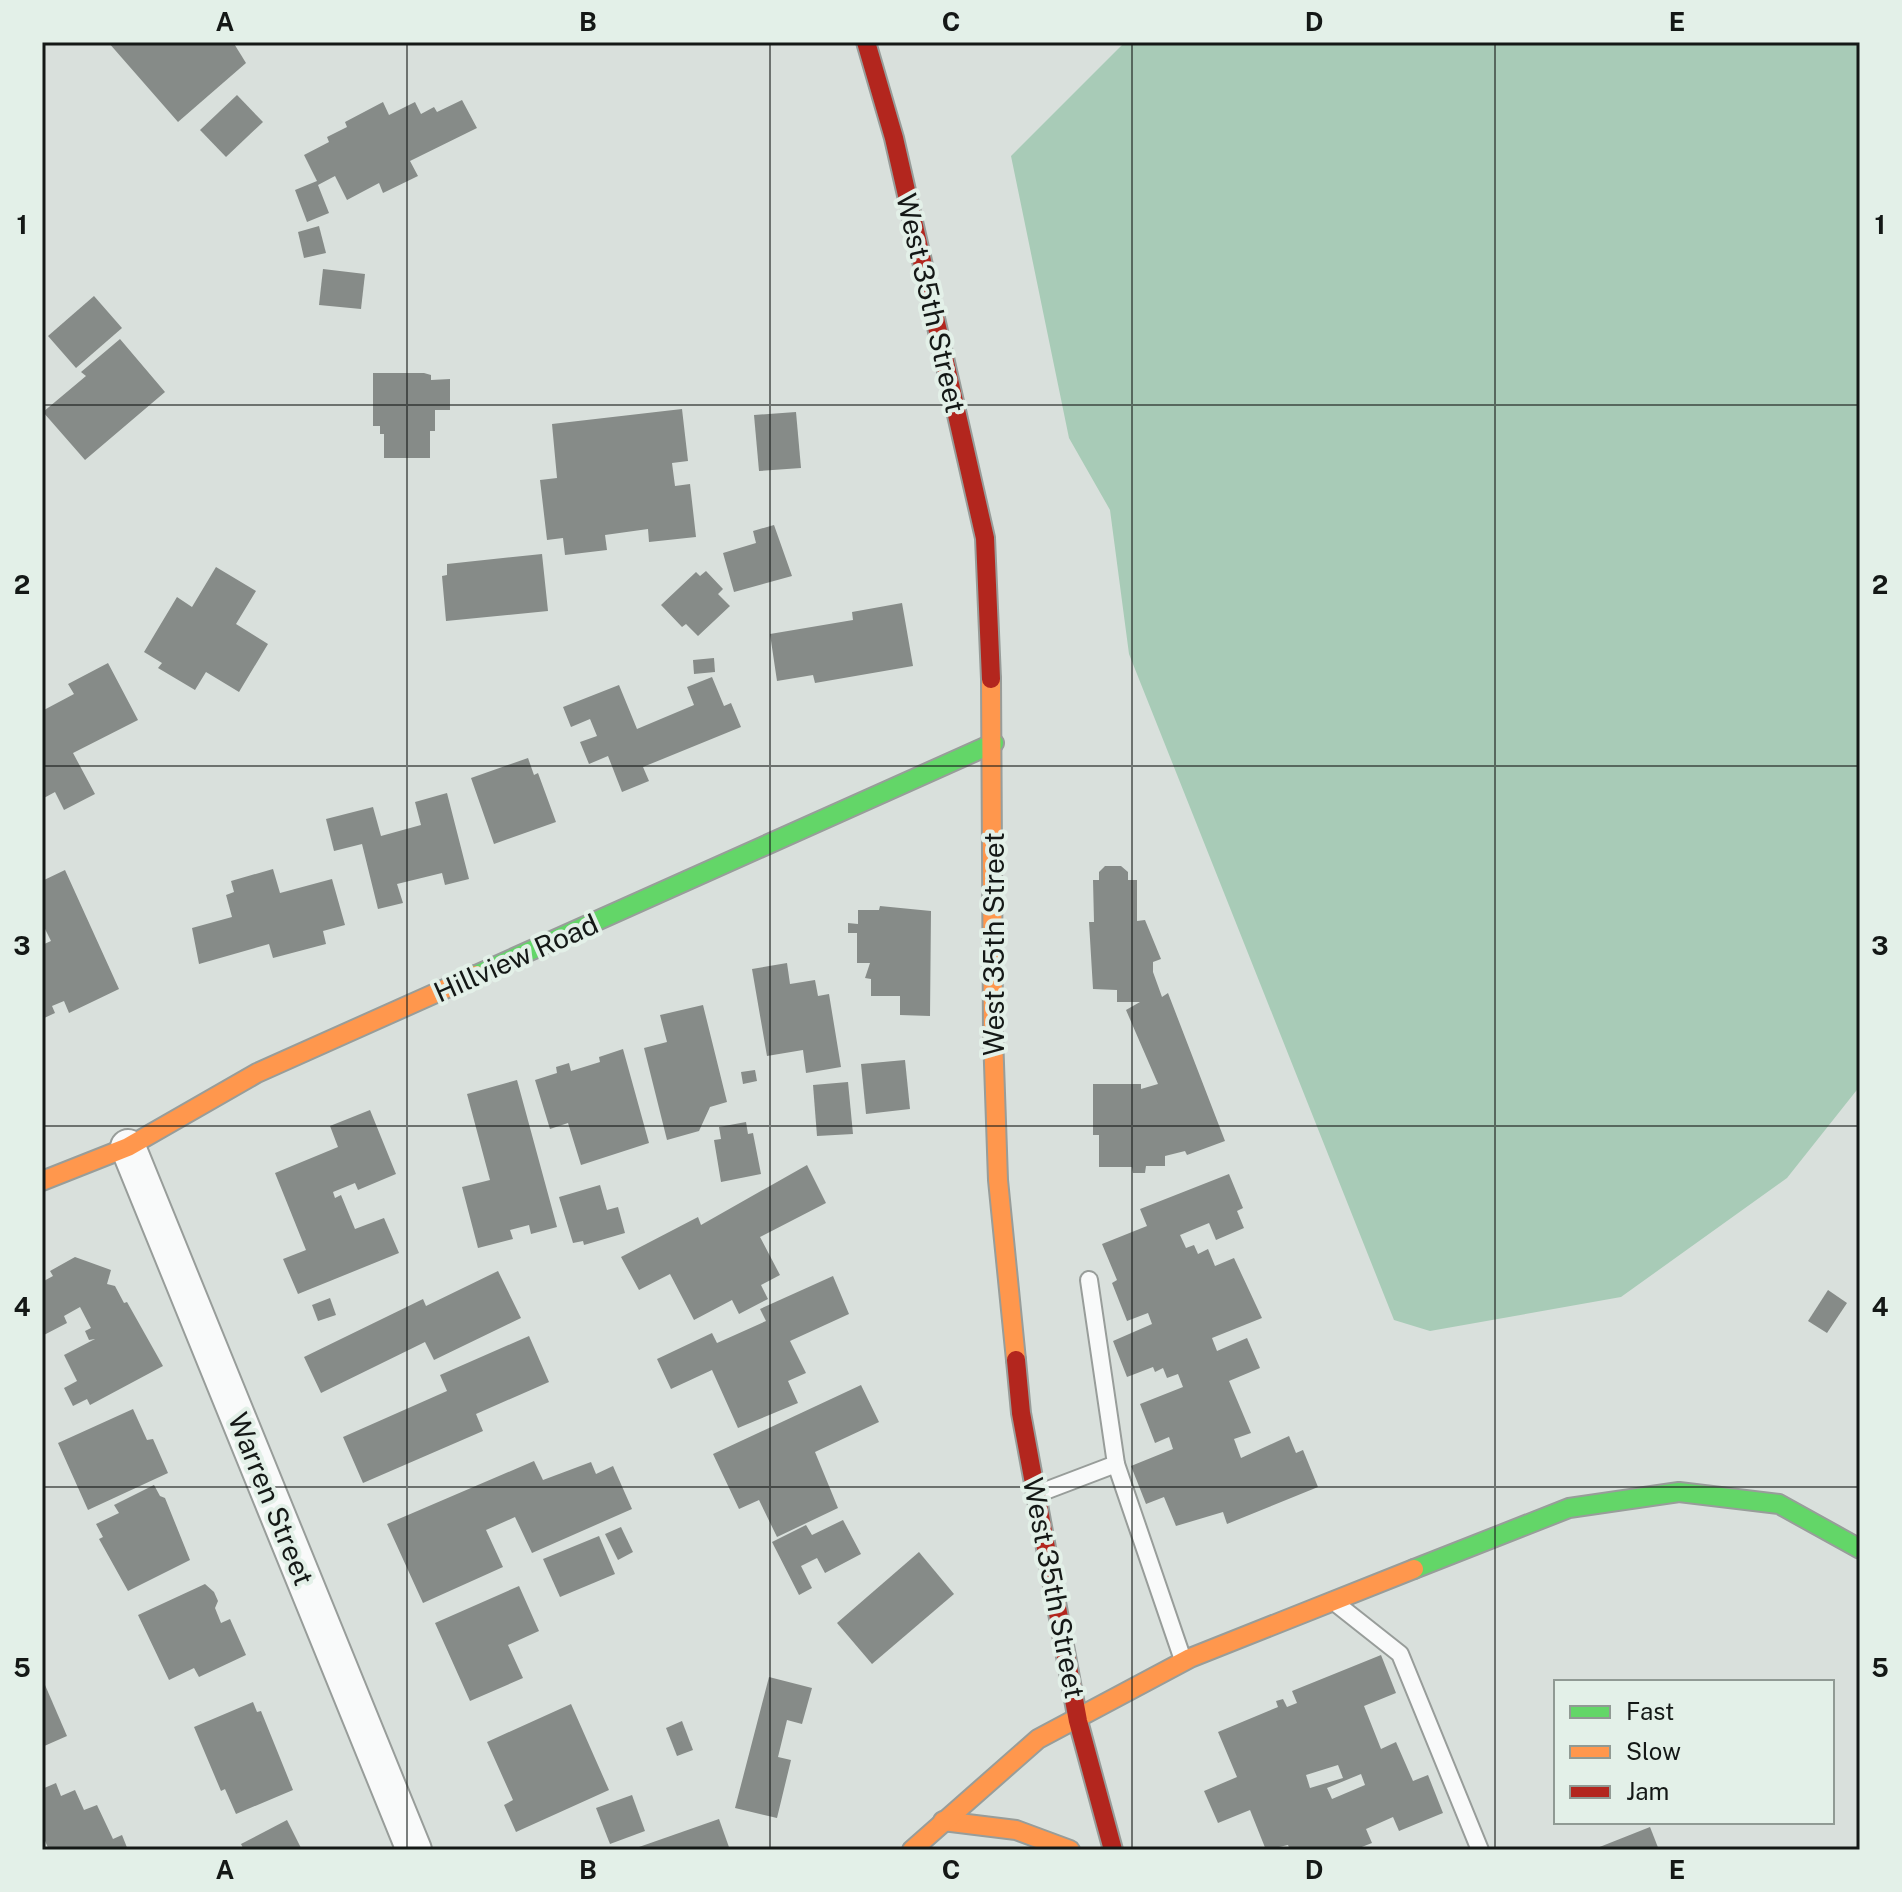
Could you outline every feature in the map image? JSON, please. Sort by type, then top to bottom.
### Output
[{"type":"street","name":"West 35th Street","points":[[866,42],[894,138],[985,538],[994,743],[993,1035],[998,1180],[1021,1413],[1078,1721],[1113,1850]]},
{"type":"street","name":"Hillview Road","points":[[42,1181],[128,1147],[257,1073],[994,743]]},
{"type":"street","name":"Warren Street","points":[[128,1147],[414,1850]]},
{"type":"street","points":[[912,1850],[1038,1739],[1078,1721],[1184,1662],[1569,1508],[1679,1492],[1779,1504],[1860,1549]]},
{"type":"street","points":[[943,1821],[1016,1830],[1070,1850]]},
{"type":"lane","points":[[1089,1280],[1116,1464],[1184,1662]]},
{"type":"lane","points":[[1036,1495],[1116,1464]]},
{"type":"lane","points":[[1333,1601],[1400,1654],[1480,1850]]},
{"type":"green space","points":[[1125,42],[1860,42],[1860,1086],[1787,1178],[1621,1297],[1430,1331],[1394,1320],[1129,654],[1110,510],[1069,438],[1011,156]]},
{"type":"building","points":[[108,42],[233,42],[246,63],[178,122]]},
{"type":"building","points":[[237,95],[263,122],[226,157],[200,130]]},
{"type":"building","points":[[462,100],[477,128],[410,161],[418,176],[383,193],[379,183],[347,200],[335,176],[318,185],[329,213],[307,222],[295,190],[317,181],[304,155],[329,142],[327,137],[347,127],[345,122],[383,102],[389,115],[415,102],[421,114],[434,107],[437,112]]},
{"type":"building","points":[[319,226],[326,253],[304,258],[298,232]]},
{"type":"building","points":[[323,269],[365,274],[361,309],[319,305]]},
{"type":"building","points":[[94,296],[122,328],[76,368],[48,336]]},
{"type":"building","points":[[120,339],[165,392],[85,460],[43,412],[86,376],[81,372]]},
{"type":"building","points":[[373,373],[424,373],[431,375],[431,380],[450,379],[450,410],[435,410],[435,431],[430,431],[430,458],[384,458],[384,434],[380,434],[380,426],[373,426]]},
{"type":"building","points":[[682,409],[688,461],[672,463],[675,486],[690,484],[696,537],[649,542],[648,529],[605,535],[607,550],[565,555],[563,538],[547,540],[540,480],[557,478],[552,424]]},
{"type":"building","points":[[796,412],[801,468],[759,471],[754,415]]},
{"type":"building","points":[[774,525],[792,576],[734,592],[723,553],[756,543],[753,531]]},
{"type":"building","points":[[542,554],[548,611],[446,621],[442,576],[447,575],[447,564]]},
{"type":"building","points":[[216,567],[256,591],[236,624],[268,644],[239,692],[206,672],[195,690],[158,668],[162,663],[144,652],[177,597],[192,607]]},
{"type":"building","points":[[706,571],[723,589],[718,594],[730,606],[698,636],[686,624],[682,627],[661,605],[696,572],[700,576]]},
{"type":"building","points":[[902,603],[913,666],[815,683],[813,675],[777,681],[770,634],[853,620],[852,612]]},
{"type":"building","points":[[714,658],[715,672],[694,674],[693,660]]},
{"type":"building","points":[[108,663],[138,720],[73,753],[95,794],[64,810],[55,792],[42,799],[42,711],[74,694],[68,684]]},
{"type":"building","points":[[712,677],[724,706],[731,703],[741,727],[643,767],[649,781],[622,792],[608,756],[589,764],[580,742],[597,736],[590,719],[571,727],[563,707],[619,685],[637,729],[694,705],[687,687]]},
{"type":"building","points":[[528,758],[534,775],[538,773],[556,822],[494,844],[471,778]]},
{"type":"building","points":[[447,793],[469,879],[445,885],[442,873],[397,884],[403,903],[378,909],[362,844],[334,851],[326,819],[373,807],[381,836],[421,825],[415,802]]},
{"type":"building","points":[[1105,866],[1121,866],[1128,872],[1128,880],[1137,880],[1137,921],[1145,920],[1161,959],[1153,962],[1153,972],[1162,997],[1168,993],[1225,1141],[1187,1155],[1185,1151],[1165,1156],[1165,1166],[1146,1166],[1145,1173],[1133,1173],[1132,1167],[1099,1167],[1099,1135],[1093,1135],[1093,1084],[1141,1084],[1141,1089],[1158,1084],[1126,1010],[1140,1002],[1117,1002],[1117,990],[1093,989],[1089,922],[1094,922],[1093,880],[1099,880],[1099,872]]},
{"type":"building","points":[[273,869],[280,893],[332,879],[345,925],[323,931],[326,944],[273,958],[269,944],[199,964],[192,928],[232,917],[226,895],[234,892],[231,881]]},
{"type":"building","points":[[65,870],[119,989],[69,1013],[64,1001],[52,1006],[55,1013],[42,1019],[42,945],[51,941],[42,923],[42,881]]},
{"type":"building","points":[[880,906],[931,911],[930,1016],[900,1015],[900,996],[871,996],[871,979],[865,978],[870,963],[857,963],[857,933],[848,933],[848,923],[858,924],[858,910],[879,910]]},
{"type":"building","points":[[787,963],[790,984],[815,980],[818,996],[829,994],[841,1067],[806,1073],[803,1050],[767,1056],[752,969]]},
{"type":"building","points":[[703,1005],[727,1102],[710,1107],[699,1131],[667,1140],[644,1048],[667,1042],[660,1015]]},
{"type":"building","points":[[623,1049],[649,1143],[581,1165],[568,1123],[550,1129],[535,1080],[557,1073],[556,1067],[569,1063],[571,1071],[600,1062],[599,1057]]},
{"type":"building","points":[[905,1060],[910,1109],[866,1114],[861,1064]]},
{"type":"building","points":[[755,1070],[757,1081],[743,1084],[741,1072]]},
{"type":"building","points":[[517,1080],[557,1227],[531,1234],[529,1225],[510,1230],[513,1239],[478,1248],[462,1187],[490,1180],[467,1094]]},
{"type":"building","points":[[848,1082],[853,1134],[817,1136],[813,1085]]},
{"type":"building","points":[[370,1110],[396,1174],[358,1190],[355,1183],[333,1192],[335,1198],[341,1195],[355,1229],[384,1218],[399,1253],[298,1294],[283,1259],[306,1250],[275,1173],[338,1147],[330,1126]]},
{"type":"building","points":[[746,1122],[748,1134],[753,1133],[761,1174],[721,1182],[714,1140],[721,1139],[719,1127]]},
{"type":"building","points":[[807,1165],[826,1203],[760,1237],[780,1275],[761,1285],[768,1299],[739,1314],[732,1300],[694,1320],[670,1274],[639,1290],[621,1257],[698,1217],[701,1225]]},
{"type":"building","points":[[1229,1174],[1243,1208],[1237,1211],[1244,1228],[1216,1240],[1209,1223],[1180,1235],[1186,1248],[1194,1245],[1198,1254],[1208,1249],[1215,1266],[1234,1258],[1262,1318],[1212,1338],[1217,1351],[1247,1338],[1260,1368],[1229,1381],[1251,1433],[1234,1439],[1241,1458],[1289,1436],[1296,1453],[1303,1450],[1318,1487],[1227,1524],[1223,1512],[1176,1526],[1164,1497],[1146,1504],[1131,1466],[1173,1449],[1169,1437],[1155,1443],[1140,1404],[1183,1387],[1178,1374],[1167,1378],[1163,1368],[1155,1372],[1153,1367],[1127,1377],[1113,1341],[1152,1324],[1148,1313],[1127,1321],[1112,1283],[1117,1280],[1102,1244],[1147,1226],[1140,1209]]},
{"type":"building","points":[[600,1185],[607,1210],[618,1207],[625,1233],[584,1245],[583,1241],[573,1243],[559,1197]]},
{"type":"building","points":[[75,1257],[111,1270],[107,1284],[115,1286],[124,1303],[127,1302],[163,1366],[90,1405],[87,1399],[73,1406],[64,1388],[77,1381],[64,1355],[95,1339],[89,1340],[85,1331],[91,1328],[80,1307],[64,1316],[67,1323],[42,1336],[42,1282],[53,1276],[50,1271]]},
{"type":"building","points":[[498,1271],[521,1318],[434,1360],[425,1342],[321,1393],[304,1357],[423,1299],[426,1306]]},
{"type":"building","points":[[833,1276],[849,1314],[790,1341],[806,1373],[788,1381],[798,1403],[738,1428],[712,1370],[671,1389],[657,1359],[712,1333],[717,1343],[766,1321],[760,1309]]},
{"type":"building","points":[[1828,1290],[1847,1303],[1827,1333],[1808,1321]]},
{"type":"building","points":[[330,1298],[336,1315],[318,1321],[312,1305]]},
{"type":"building","points":[[529,1336],[549,1382],[476,1414],[483,1431],[363,1483],[343,1437],[447,1391],[440,1375]]},
{"type":"building","points":[[861,1385],[879,1422],[815,1452],[838,1508],[777,1537],[759,1500],[739,1509],[713,1454]]},
{"type":"building","points":[[133,1409],[147,1440],[153,1439],[168,1473],[88,1510],[58,1443]]},
{"type":"building","points":[[534,1461],[543,1480],[591,1462],[596,1474],[613,1466],[632,1509],[532,1553],[515,1517],[486,1530],[503,1567],[423,1603],[387,1524]]},
{"type":"building","points":[[154,1485],[160,1496],[165,1498],[190,1560],[128,1591],[99,1539],[103,1537],[96,1524],[119,1513],[114,1505]]},
{"type":"building","points":[[843,1520],[861,1554],[825,1573],[817,1558],[801,1566],[812,1588],[799,1595],[772,1542],[806,1525],[812,1535]]},
{"type":"building","points":[[621,1527],[633,1552],[618,1560],[605,1534]]},
{"type":"building","points":[[599,1536],[615,1574],[560,1597],[543,1559]]},
{"type":"building","points":[[919,1552],[954,1594],[872,1664],[837,1623]]},
{"type":"building","points":[[205,1584],[218,1601],[215,1608],[221,1623],[230,1619],[246,1655],[199,1677],[194,1668],[169,1680],[138,1615]]},
{"type":"building","points":[[519,1586],[539,1631],[508,1645],[523,1678],[470,1701],[435,1623]]},
{"type":"building","points":[[1381,1655],[1396,1693],[1364,1706],[1381,1749],[1396,1742],[1413,1781],[1428,1775],[1443,1813],[1399,1831],[1393,1817],[1366,1829],[1372,1843],[1354,1850],[1290,1850],[1288,1845],[1266,1850],[1250,1810],[1218,1823],[1204,1791],[1237,1777],[1218,1732],[1278,1707],[1276,1701],[1283,1699],[1287,1707],[1297,1703],[1292,1691]],"holes":[[[1338,1765],[1343,1778],[1310,1788],[1306,1775]],[[1361,1774],[1365,1785],[1332,1799],[1327,1788]]]},
{"type":"building","points":[[769,1677],[812,1688],[802,1724],[787,1720],[778,1757],[791,1760],[777,1818],[735,1808]]},
{"type":"building","points":[[42,1678],[67,1736],[42,1747]]},
{"type":"building","points":[[253,1702],[257,1712],[261,1711],[293,1790],[236,1814],[225,1789],[221,1791],[194,1727]]},
{"type":"building","points":[[571,1704],[609,1790],[516,1832],[504,1805],[513,1800],[487,1742]]},
{"type":"building","points":[[682,1721],[693,1750],[677,1756],[666,1728]]},
{"type":"building","points":[[56,1783],[61,1796],[75,1790],[84,1810],[97,1805],[113,1839],[122,1835],[128,1850],[49,1850],[42,1834],[42,1789]]},
{"type":"building","points":[[632,1795],[645,1831],[610,1844],[596,1808]]},
{"type":"building","points":[[719,1819],[730,1850],[640,1850],[639,1847]]},
{"type":"building","points":[[287,1820],[302,1850],[244,1850],[241,1844]]},
{"type":"building","points":[[1650,1827],[1659,1850],[1592,1850]]},
{"type":"traffic: fast","points":[[476,975],[994,743]]},
{"type":"traffic: fast","points":[[1414,1569],[1569,1508],[1679,1492],[1779,1504],[1860,1549]]},
{"type":"traffic: slow","points":[[991,679],[993,1035],[998,1180],[1016,1360]]},
{"type":"traffic: slow","points":[[42,1181],[128,1147],[257,1073],[476,975]]},
{"type":"traffic: slow","points":[[912,1850],[1038,1739],[1190,1658],[1414,1569]]},
{"type":"traffic: slow","points":[[943,1821],[1016,1830],[1070,1850]]},
{"type":"traffic: jam","points":[[866,42],[894,138],[985,538],[991,679]]},
{"type":"traffic: jam","points":[[1016,1360],[1021,1413],[1078,1721],[1113,1850]]}]
